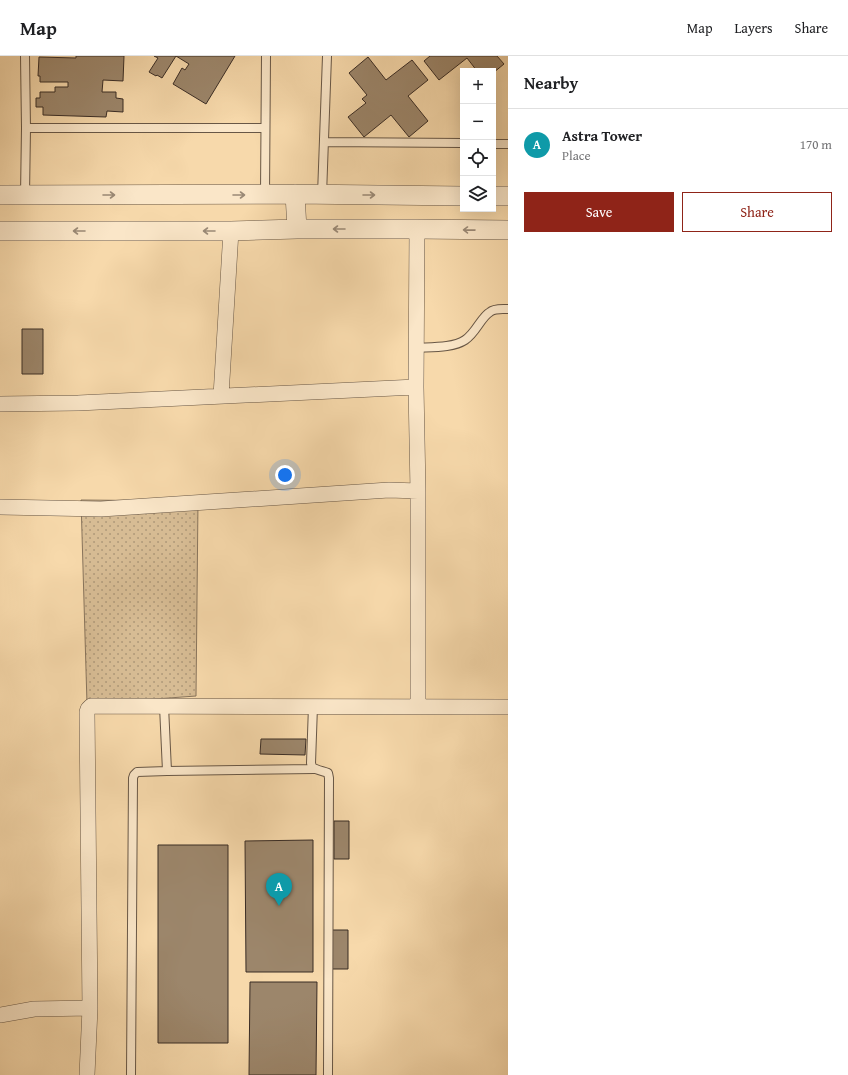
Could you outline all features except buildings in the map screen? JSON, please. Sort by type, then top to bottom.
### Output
[{"type":"street","points":[[0,195],[295,194],[460,196]]},
{"type":"street","points":[[295,194],[297,229]]},
{"type":"street","points":[[496,196],[508,196]]},
{"type":"street","points":[[0,231],[231,231],[297,229],[508,230]]},
{"type":"street","points":[[417,229],[416,386],[418,491],[418,707]]},
{"type":"street","points":[[221,396],[231,231]]},
{"type":"street","points":[[0,404],[78,403],[416,386]]},
{"type":"street","points":[[0,507],[101,509],[389,490],[418,491]]},
{"type":"street","points":[[87,1075],[90,1008],[88,708],[91,706],[508,707]]},
{"type":"street","points":[[0,1015],[34,1009],[90,1008]]},
{"type":"lane","points":[[25,56],[25,195]]},
{"type":"lane","points":[[265,195],[266,56]]},
{"type":"lane","points":[[322,195],[327,56]]},
{"type":"lane","points":[[26,128],[265,128]]},
{"type":"lane","points":[[324,142],[460,143]]},
{"type":"lane","points":[[496,144],[508,144]]},
{"type":"lane","points":[[416,348],[453,345],[465,340],[474,333],[490,311],[501,308],[508,309]]},
{"type":"lane","points":[[164,706],[168,771]]},
{"type":"lane","points":[[313,706],[311,763],[314,769]]},
{"type":"lane","points":[[131,1075],[132,778],[137,772],[314,769],[322,770],[328,773],[329,778],[328,1075]]},
{"type":"shaded area","points":[[81,500],[198,501],[196,696],[87,704]]},
{"type":"place","name":"Astra Tower","points":[[279,906]]}]
